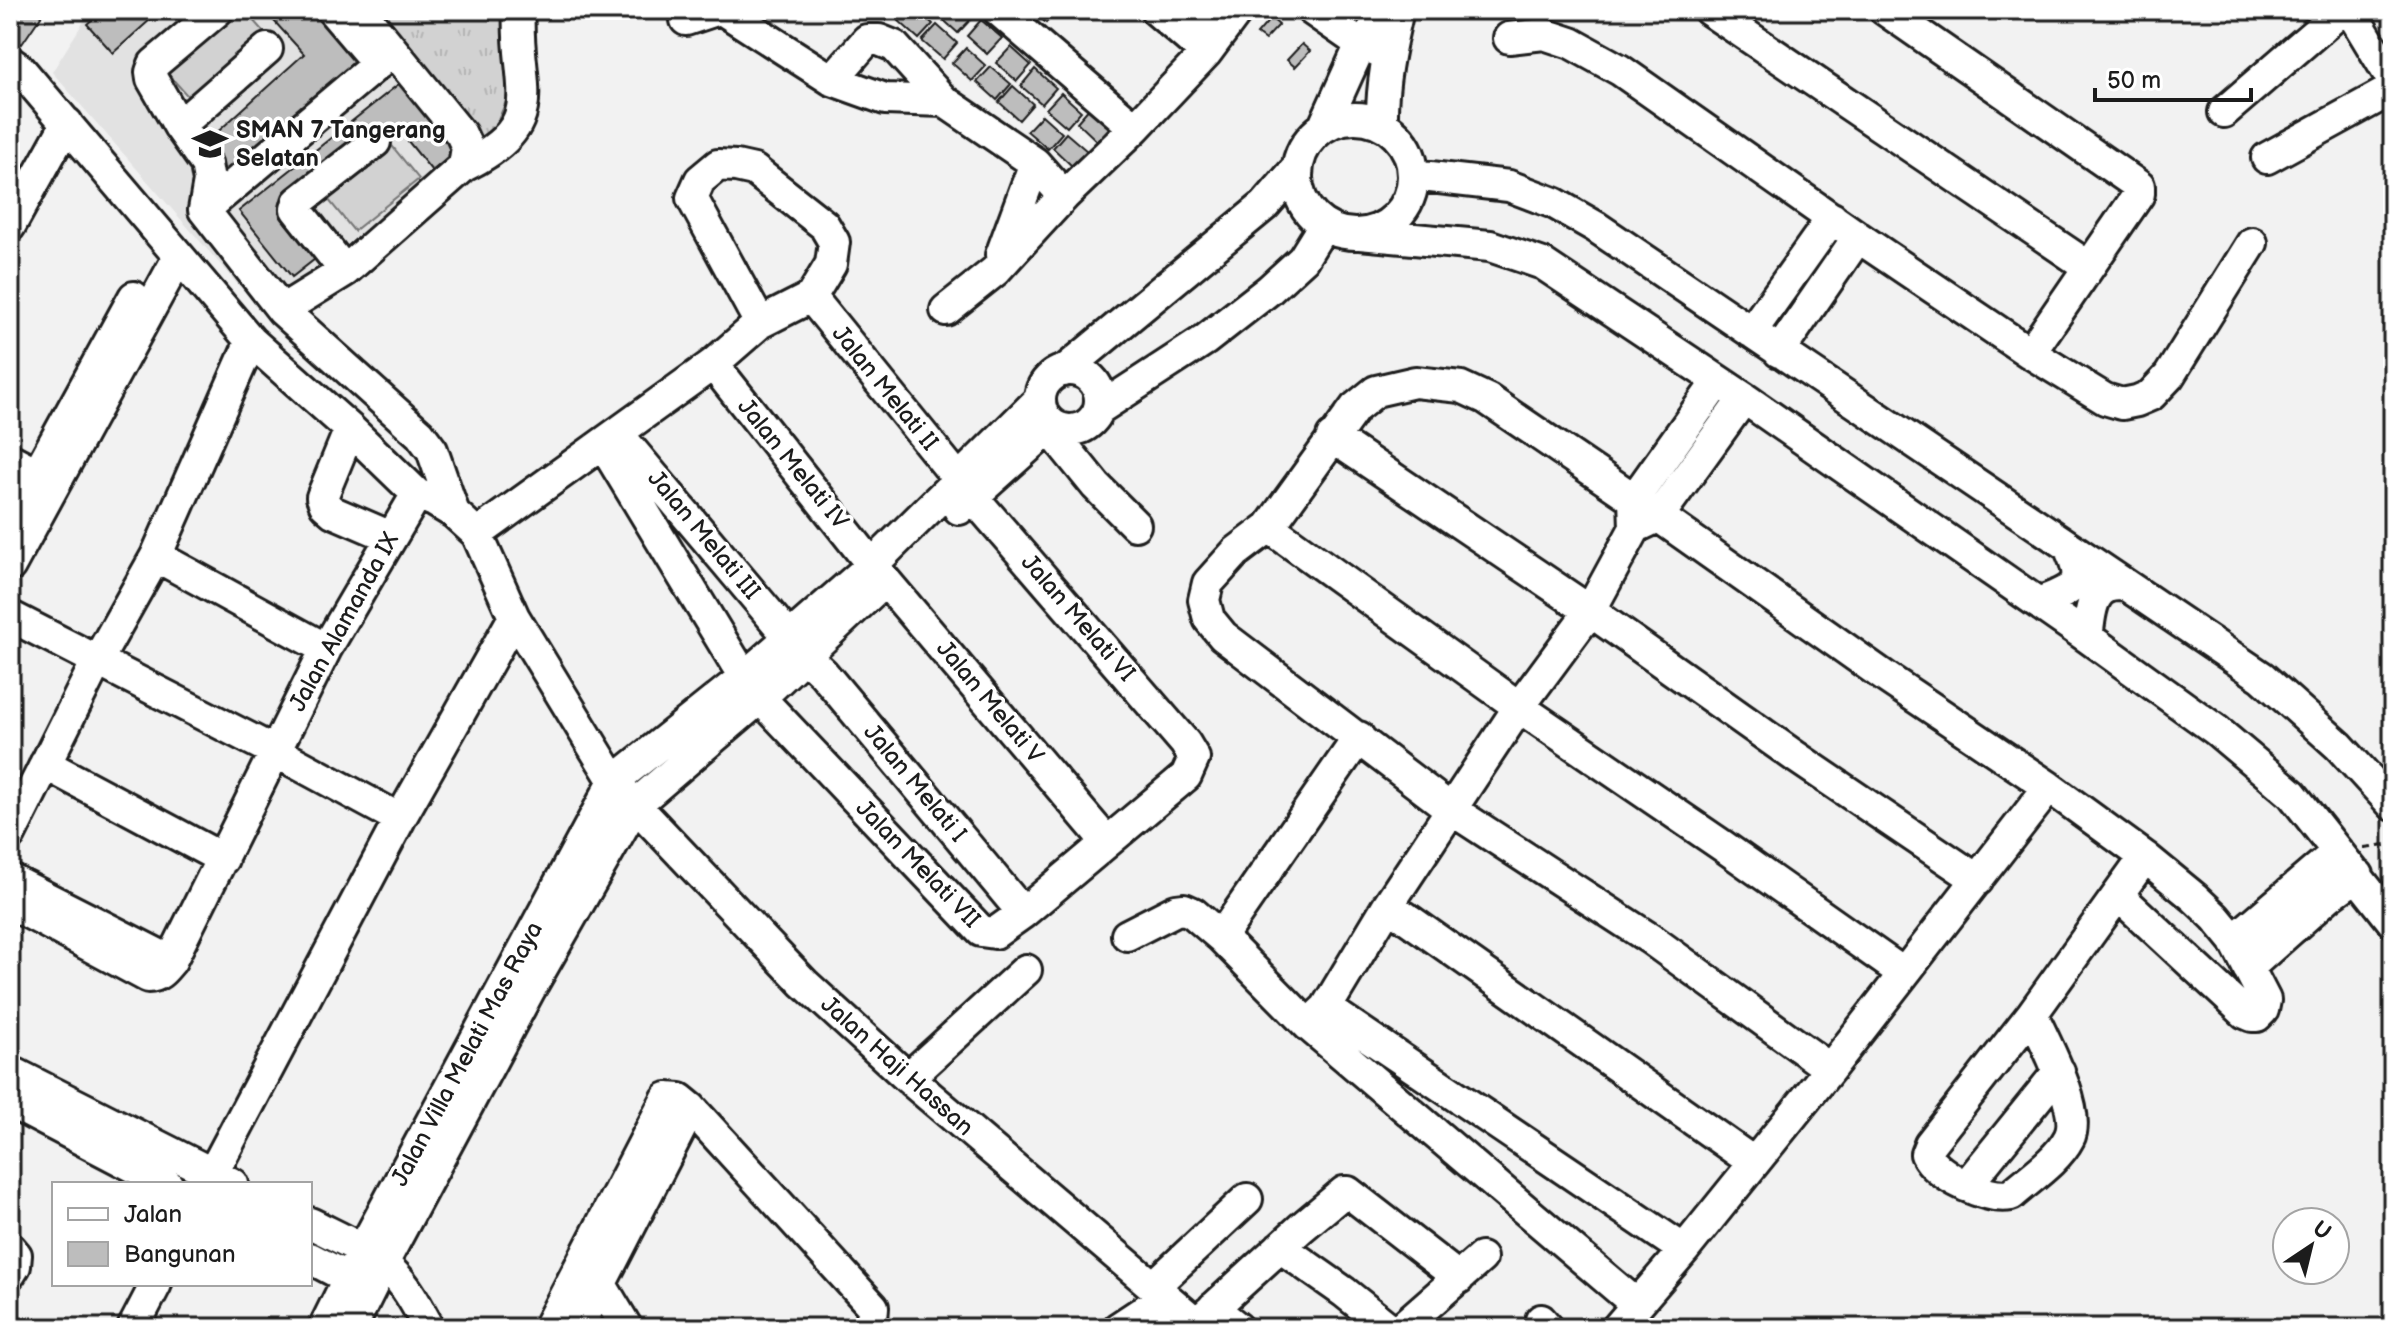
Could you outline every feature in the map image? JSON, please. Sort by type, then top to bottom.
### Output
[{"type":"street","points":[[218,10],[154,64],[151,72],[179,126],[206,164],[209,172],[204,210],[282,310],[420,434],[432,450],[454,513]]},
{"type":"street","points":[[332,10],[461,134],[467,147],[464,166]]},
{"type":"street","points":[[360,10],[385,58]]},
{"type":"street","points":[[282,310],[345,271],[464,166],[505,141],[520,120],[524,94],[517,33],[519,10]]},
{"type":"street","points":[[686,20],[716,10]]},
{"type":"street","points":[[723,10],[832,80],[885,99],[944,101]]},
{"type":"street","points":[[998,10],[1135,128]]},
{"type":"street","points":[[1156,10],[1195,44]]},
{"type":"street","points":[[1195,44],[1203,10]]},
{"type":"street","points":[[946,310],[995,271],[1064,196],[1135,128],[1195,44],[1238,10]]},
{"type":"street","points":[[1312,10],[1382,26]]},
{"type":"street","points":[[1709,10],[2089,267]]},
{"type":"street","points":[[1885,10],[2139,186],[2139,194],[2030,353]]},
{"type":"street","points":[[2224,112],[2342,10]]},
{"type":"street","points":[[2350,10],[2393,81]]},
{"type":"street","points":[[1509,38],[1553,22],[1571,43],[1620,70],[2030,353],[2105,399],[2122,404],[2151,395],[2169,376],[2252,243]]},
{"type":"street","points":[[1382,26],[1382,125]]},
{"type":"street","points":[[1382,26],[1324,126],[1301,153],[1297,185],[1311,215],[1335,231],[1490,246],[1543,264],[1744,398],[2216,730],[2292,794],[2393,922]]},
{"type":"street","points":[[832,80],[867,40],[879,40],[894,46],[944,101],[1035,163],[1064,196]]},
{"type":"street","points":[[179,126],[267,49]]},
{"type":"street","points":[[204,210],[385,58]]},
{"type":"street","points":[[13,73],[67,123],[251,341],[417,494],[454,513],[477,534],[713,364],[760,323],[811,297],[831,264],[834,242],[824,225],[754,170],[718,165],[700,180],[692,198],[760,323]]},
{"type":"street","points":[[2267,158],[2393,89]]},
{"type":"street","points":[[1324,126],[1342,119],[1369,120],[1394,133],[1408,152],[1413,175],[1411,192],[1404,208],[1377,230],[1360,234]]},
{"type":"street","points":[[10,226],[67,123]]},
{"type":"street","points":[[345,271],[296,209],[298,202],[375,142]]},
{"type":"street","points":[[995,271],[1035,163]]},
{"type":"street","points":[[1064,371],[1265,205],[1297,168]]},
{"type":"street","points":[[1413,175],[1509,186],[1554,203],[1596,227],[2262,677],[2339,746],[2392,800]]},
{"type":"street","points":[[1751,332],[1832,218]]},
{"type":"street","points":[[1099,409],[1205,340],[1269,290],[1303,259],[1324,225]]},
{"type":"street","points":[[1779,352],[1858,237]]},
{"type":"street","points":[[10,523],[172,249]]},
{"type":"street","points":[[10,566],[172,249]]},
{"type":"street","name":"Jalan Melati II","points":[[811,297],[966,488]]},
{"type":"street","points":[[10,835],[97,661],[156,556],[251,341]]},
{"type":"street","name":"Jalan Melati IV","points":[[713,364],[879,572]]},
{"type":"street","points":[[1047,418],[1061,430],[1080,429],[1095,418],[1101,399],[1093,380],[1074,370],[1054,374],[1041,389],[1047,418],[1096,486],[1135,525]]},
{"type":"street","points":[[1317,1016],[1519,707],[1590,611],[1718,381]]},
{"type":"street","points":[[1830,1069],[1652,940],[1452,810],[1223,636],[1209,619],[1204,600],[1208,583],[1236,552],[1269,527],[1332,437],[1355,408],[1376,391],[1415,382],[1461,387],[1487,399],[1642,515],[2049,787],[2145,857],[2215,917],[2234,940],[2265,1000],[2263,1010],[2252,1016],[2118,895]]},
{"type":"street","points":[[1642,515],[1744,398]]},
{"type":"street","points":[[614,781],[752,687],[966,488],[1047,418]]},
{"type":"street","points":[[350,429],[322,497],[325,505],[333,512],[391,537]]},
{"type":"street","points":[[1332,437],[1590,611],[1783,748],[1978,880]]},
{"type":"street","name":"Jalan Melati III","points":[[610,439],[797,646]]},
{"type":"street","name":"Jalan Melati VII","points":[[610,439],[752,687],[981,931],[995,933],[1023,913],[1186,776],[1194,758]]},
{"type":"street","points":[[10,459],[37,473]]},
{"type":"street","name":"Jalan Melati VI","points":[[966,488],[1185,743],[1194,758]]},
{"type":"street","name":"Jalan Alamanda IX","points":[[171,961],[326,649],[417,494]]},
{"type":"street","points":[[1269,527],[1519,707],[1903,973]]},
{"type":"street","name":"Jalan Haji Hassan","points":[[477,534],[514,617],[614,781],[804,983],[908,1078],[1159,1292],[1204,1320],[1238,1328]]},
{"type":"street","points":[[2038,603],[2064,593],[2079,574],[2069,547]]},
{"type":"street","points":[[156,556],[326,649]]},
{"type":"street","name":"Jalan Melati V","points":[[879,572],[1106,841]]},
{"type":"street","points":[[2087,637],[2098,594],[2106,587],[2126,585]]},
{"type":"street","points":[[10,616],[400,819]]},
{"type":"street","points":[[10,1071],[218,1181],[400,819],[514,617]]},
{"type":"street","name":"Jalan Melati I","points":[[797,646],[823,673],[1023,913]]},
{"type":"street","name":"Jalan Villa Melati Mas Raya","points":[[518,983],[635,805],[752,687]]},
{"type":"street","points":[[1221,937],[1359,737]]},
{"type":"street","points":[[45,764],[223,859]]},
{"type":"street","name":"Jalan Villa Melati Mas Raya","points":[[324,1328],[366,1271],[518,983],[614,781]]},
{"type":"street","points":[[1617,1328],[1830,1069],[2049,787]]},
{"type":"street","points":[[2234,940],[2337,852]]},
{"type":"street","points":[[2032,1014],[2059,1071],[2073,1128],[2056,1156],[2011,1195],[1991,1195],[1966,1186],[1938,1170],[1926,1154],[1930,1144],[2032,1014],[2145,857]]},
{"type":"street","points":[[2248,968],[2329,896],[2358,875]]},
{"type":"street","points":[[10,879],[171,961],[155,977],[148,977],[10,903]]},
{"type":"street","points":[[1388,905],[1753,1162]]},
{"type":"street","points":[[1127,935],[1176,910],[1193,913],[1317,1016],[1636,1304]]},
{"type":"street","points":[[908,1078],[1026,970]]},
{"type":"street","points":[[1317,1016],[1684,1250]]},
{"type":"street","points":[[1966,1186],[2059,1071]]},
{"type":"street","points":[[548,1328],[667,1098],[680,1099],[691,1108],[873,1307],[872,1320],[867,1328]]},
{"type":"street","points":[[10,1102],[163,1182]]},
{"type":"street","points":[[578,1328],[691,1108]]},
{"type":"street","points":[[1204,1320],[1280,1247],[1344,1192],[1348,1192],[1470,1268],[1401,1328]]},
{"type":"street","points":[[1118,1328],[1159,1292],[1247,1199]]},
{"type":"street","points":[[312,1225],[366,1271]]},
{"type":"street","points":[[1280,1247],[1389,1328]]},
{"type":"street","points":[[10,1248],[16,1255],[10,1274]]},
{"type":"street","points":[[312,1258],[366,1271],[391,1270],[411,1295],[429,1328]]},
{"type":"street","name":"Jalan Villa Melati Mas Raya","points":[[351,1328],[366,1271]]},
{"type":"street","points":[[600,1283],[627,1328]]},
{"type":"street","points":[[133,1328],[155,1286]]},
{"type":"shaded area","name":"SMAN 7 Tangerang Selatan","points":[[91,10],[344,10],[462,152],[284,294],[271,278],[240,287],[52,72]]},
{"type":"green space","points":[[227,10],[244,10],[276,46],[201,111],[162,67]]},
{"type":"green space","points":[[374,10],[502,10],[503,45],[511,90],[496,125],[480,149]]},
{"type":"green space","points":[[384,136],[419,179],[354,231],[319,188]]},
{"type":"building","points":[[17,10],[39,10],[43,13],[22,44],[10,37],[10,20]]},
{"type":"building","points":[[103,10],[161,10],[113,53],[87,24]]},
{"type":"building","points":[[264,10],[318,10],[361,57],[230,177],[202,146],[304,54]]},
{"type":"building","points":[[909,10],[918,10],[933,24],[919,39],[899,21]]},
{"type":"building","points":[[942,10],[965,10],[973,17],[958,33],[938,15]]},
{"type":"building","points":[[1032,10],[1057,10],[1046,23]]},
{"type":"building","points":[[1271,18],[1279,25],[1265,40],[1257,34]]},
{"type":"building","points":[[981,20],[1002,38],[987,54],[967,36]]},
{"type":"building","points":[[937,25],[957,43],[943,59],[922,41]]},
{"type":"building","points":[[1302,44],[1310,51],[1295,67],[1287,60]]},
{"type":"building","points":[[1011,47],[1031,65],[1017,81],[996,63]]},
{"type":"building","points":[[966,48],[986,66],[972,81],[952,63]]},
{"type":"building","points":[[991,67],[1011,84],[997,100],[977,82]]},
{"type":"building","points":[[1035,69],[1056,88],[1042,104],[1021,86]]},
{"type":"building","points":[[400,83],[456,152],[432,171],[395,125],[280,216],[315,259],[292,277],[239,211]]},
{"type":"building","points":[[1013,86],[1033,104],[1019,120],[999,102]]},
{"type":"building","points":[[1061,93],[1081,111],[1067,127],[1046,109]]},
{"type":"building","points":[[1091,106],[1112,125],[1097,141],[1077,122]]},
{"type":"building","points":[[1042,115],[1062,133],[1048,149],[1027,131]]},
{"type":"building","points":[[1066,133],[1087,151],[1072,166],[1053,148]]},
{"type":"place","name":"SMAN 7 Tangerang Selatan","points":[[210,144]]}]
